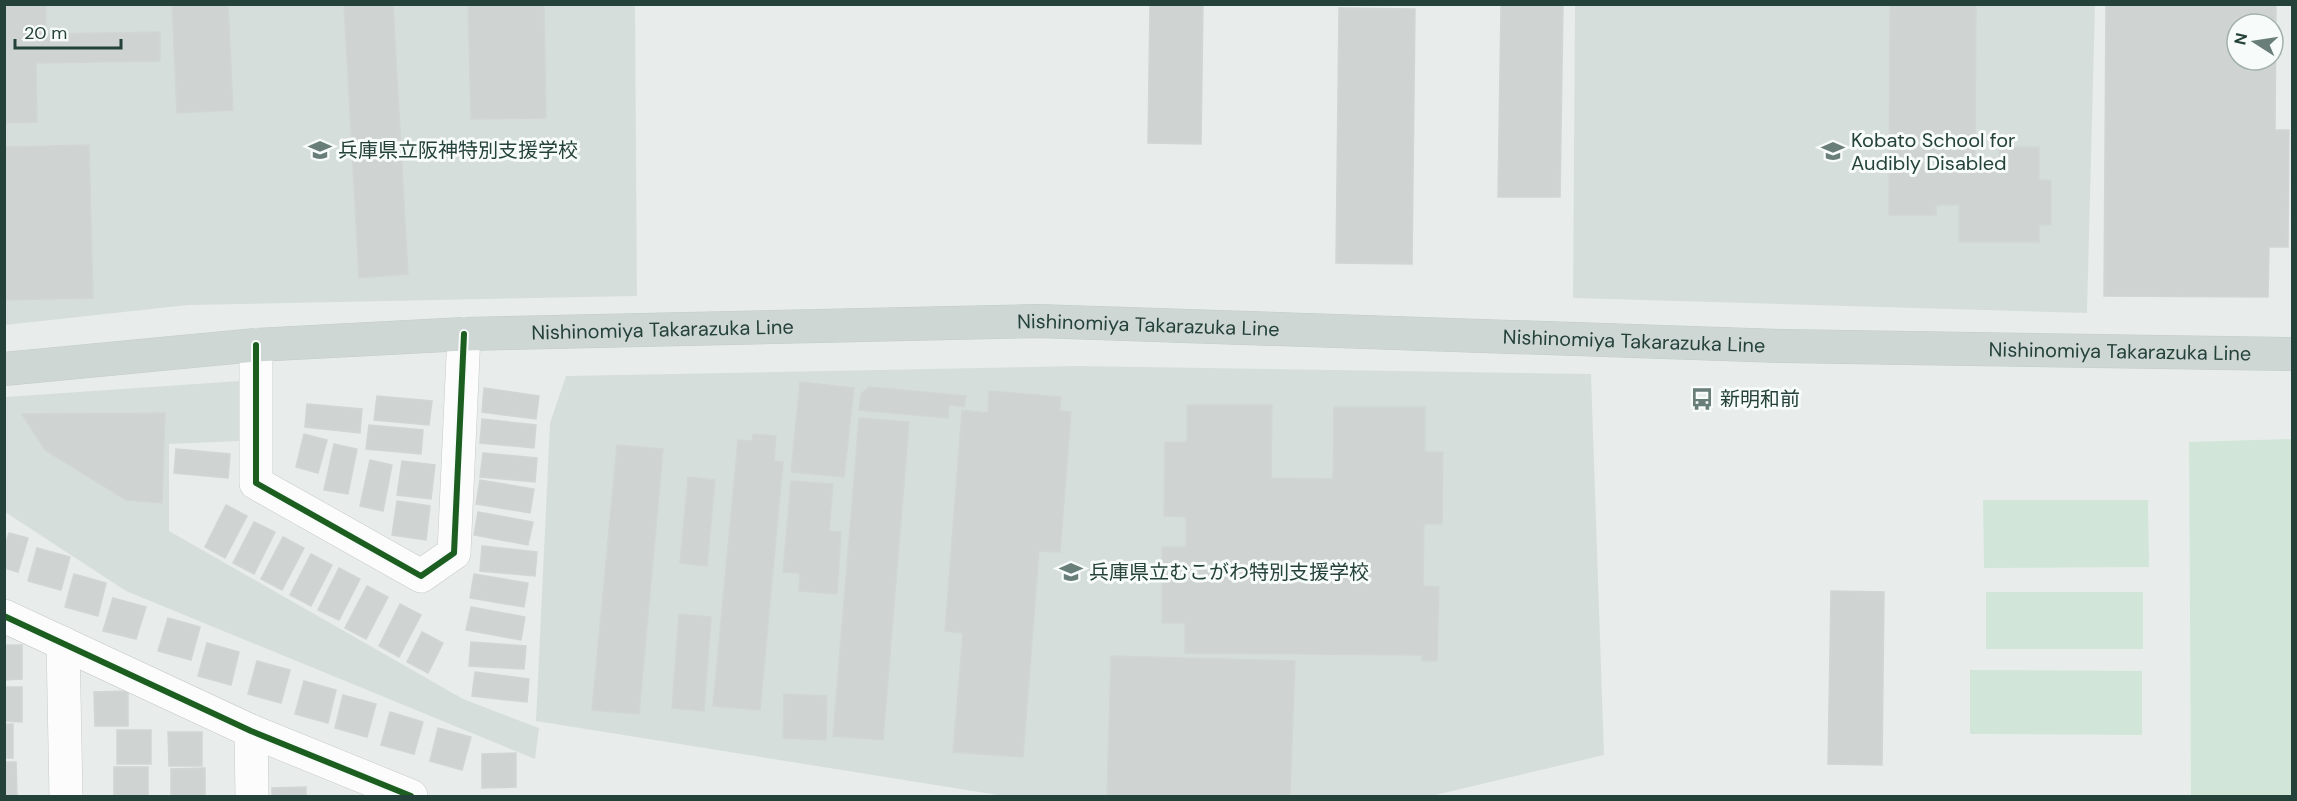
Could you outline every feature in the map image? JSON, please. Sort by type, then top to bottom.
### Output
[{"type":"main road","name":"Nishinomiya Takarazuka Line","points":[[4,369],[256,345],[464,334],[1037,321],[1772,346],[2292,354]]},
{"type":"street","points":[[256,345],[256,483],[421,576],[454,553],[464,334]]},
{"type":"street","points":[[4,616],[251,731],[411,796]]},
{"type":"street","points":[[63,643],[66,796]]},
{"type":"street","points":[[251,731],[252,796]]},
{"type":"shaded area","name":"兵庫県立阪神特別支援学校","points":[[4,5],[635,5],[637,296],[188,305],[5,325]]},
{"type":"shaded area","name":"Kobato School for Audibly Disabled","points":[[1575,5],[2095,5],[2087,313],[1573,298]]},
{"type":"shaded area","name":"兵庫県立むこがわ特別支援学校","points":[[1077,366],[1591,374],[1604,755],[1431,796],[1004,796],[536,721],[550,423],[566,376]]},
{"type":"shaded area","points":[[239,381],[239,441],[169,444],[169,531],[463,699],[539,728],[535,759],[126,591],[5,512],[5,397]]},
{"type":"green space","points":[[2292,439],[2292,796],[2191,796],[2189,442]]},
{"type":"green space","points":[[1983,500],[2148,500],[2149,567],[1984,568]]},
{"type":"green space","points":[[1986,592],[2143,592],[2143,649],[1986,649]]},
{"type":"green space","points":[[1970,670],[2142,671],[2142,735],[1970,734]]},
{"type":"building","points":[[4,4],[46,4],[46,34],[160,32],[160,61],[36,63],[37,122],[4,123]]},
{"type":"building","points":[[172,4],[228,4],[233,110],[177,113]]},
{"type":"building","points":[[344,4],[393,4],[408,274],[359,278]]},
{"type":"building","points":[[468,4],[544,4],[546,118],[471,119]]},
{"type":"building","points":[[1150,4],[1203,4],[1201,144],[1148,143]]},
{"type":"building","points":[[1501,4],[1563,4],[1560,197],[1498,197]]},
{"type":"building","points":[[1890,4],[1976,4],[1975,158],[1999,158],[1999,147],[2039,147],[2039,180],[2051,180],[2051,225],[2039,225],[2039,242],[1959,242],[1959,205],[1936,205],[1936,215],[1889,215]]},
{"type":"building","points":[[2106,4],[2276,4],[2276,12],[2225,12],[2225,72],[2275,72],[2275,130],[2289,130],[2288,247],[2269,247],[2268,297],[2104,296]]},
{"type":"building","points":[[1339,8],[1415,9],[1412,264],[1336,263]]},
{"type":"building","points":[[89,145],[93,298],[4,300],[4,147]]},
{"type":"building","points":[[800,382],[854,388],[844,477],[791,472]]},
{"type":"building","points":[[869,387],[966,396],[964,407],[949,405],[948,418],[859,410],[861,394]]},
{"type":"building","points":[[484,388],[539,396],[536,419],[482,412]]},
{"type":"building","points":[[989,391],[1061,397],[1060,411],[1071,412],[1060,552],[1039,551],[1023,757],[953,752],[963,633],[945,631],[962,410],[988,413]]},
{"type":"building","points":[[377,396],[432,401],[429,425],[374,420]]},
{"type":"building","points":[[307,404],[362,409],[360,433],[305,427]]},
{"type":"building","points":[[1187,405],[1272,405],[1271,478],[1333,479],[1334,407],[1425,407],[1425,452],[1443,452],[1442,524],[1424,524],[1423,586],[1439,587],[1437,661],[1422,661],[1422,655],[1185,653],[1185,623],[1162,623],[1162,547],[1186,547],[1186,517],[1164,516],[1165,442],[1187,442]]},
{"type":"building","points":[[165,413],[162,503],[126,500],[45,450],[22,414]]},
{"type":"building","points":[[859,418],[909,422],[883,740],[833,736]]},
{"type":"building","points":[[482,419],[536,425],[534,448],[480,443]]},
{"type":"building","points":[[369,425],[423,430],[421,454],[366,449]]},
{"type":"building","points":[[304,434],[327,440],[318,473],[296,467]]},
{"type":"building","points":[[753,434],[776,436],[774,461],[783,462],[760,710],[713,706],[738,440],[752,441]]},
{"type":"building","points":[[334,444],[357,449],[348,494],[324,490]]},
{"type":"building","points":[[617,445],[663,449],[639,714],[592,710]]},
{"type":"building","points":[[176,449],[230,454],[228,478],[174,473]]},
{"type":"building","points":[[483,453],[537,458],[535,482],[480,477]]},
{"type":"building","points":[[370,460],[392,465],[383,511],[360,506]]},
{"type":"building","points":[[402,461],[435,465],[431,499],[397,495]]},
{"type":"building","points":[[688,477],[715,480],[707,566],[680,563]]},
{"type":"building","points":[[480,480],[534,489],[530,513],[476,504]]},
{"type":"building","points":[[791,481],[833,484],[829,531],[841,532],[837,594],[799,591],[800,573],[783,572]]},
{"type":"building","points":[[397,501],[430,506],[426,540],[392,535]]},
{"type":"building","points":[[226,505],[247,516],[225,558],[205,547]]},
{"type":"building","points":[[478,512],[533,522],[528,545],[474,535]]},
{"type":"building","points":[[254,522],[275,532],[254,574],[233,563]]},
{"type":"building","points":[[9,533],[28,538],[18,572],[4,568],[4,548]]},
{"type":"building","points":[[283,537],[304,548],[282,590],[261,579]]},
{"type":"building","points":[[482,546],[537,552],[535,576],[480,571]]},
{"type":"building","points":[[37,548],[70,557],[61,590],[28,581]]},
{"type":"building","points":[[311,554],[332,565],[311,606],[290,595]]},
{"type":"building","points":[[339,568],[360,579],[339,620],[318,610]]},
{"type":"building","points":[[74,574],[106,583],[98,616],[65,607]]},
{"type":"building","points":[[474,574],[528,583],[524,607],[470,598]]},
{"type":"building","points":[[367,586],[388,597],[366,639],[345,628]]},
{"type":"building","points":[[1831,591],[1884,592],[1882,765],[1828,764]]},
{"type":"building","points":[[113,598],[146,607],[136,639],[103,631]]},
{"type":"building","points":[[400,604],[421,615],[399,657],[379,646]]},
{"type":"building","points":[[471,607],[525,617],[521,640],[466,630]]},
{"type":"building","points":[[679,614],[711,617],[704,711],[672,708]]},
{"type":"building","points":[[168,618],[200,627],[191,660],[158,651]]},
{"type":"building","points":[[422,632],[443,643],[428,673],[407,662]]},
{"type":"building","points":[[471,642],[526,646],[524,669],[469,666]]},
{"type":"building","points":[[207,643],[239,652],[231,685],[198,676]]},
{"type":"building","points":[[4,645],[22,645],[22,679],[4,680]]},
{"type":"building","points":[[1111,656],[1295,661],[1290,796],[1107,796]]},
{"type":"building","points":[[257,661],[290,670],[281,703],[248,694]]},
{"type":"building","points":[[475,672],[529,679],[527,702],[472,696]]},
{"type":"building","points":[[304,681],[336,690],[328,723],[295,714]]},
{"type":"building","points":[[4,687],[22,687],[22,722],[4,721]]},
{"type":"building","points":[[128,691],[128,726],[95,726],[94,692]]},
{"type":"building","points":[[784,694],[827,696],[826,740],[783,738]]},
{"type":"building","points":[[343,695],[376,704],[367,737],[335,728]]},
{"type":"building","points":[[390,712],[423,722],[414,754],[381,745]]},
{"type":"building","points":[[4,724],[13,724],[13,758],[4,758]]},
{"type":"building","points":[[438,728],[471,737],[462,770],[430,761]]},
{"type":"building","points":[[117,730],[151,730],[151,764],[117,764]]},
{"type":"building","points":[[168,732],[202,732],[202,766],[169,766]]},
{"type":"building","points":[[516,753],[516,787],[482,788],[482,754]]},
{"type":"building","points":[[4,762],[16,762],[17,796],[4,796]]},
{"type":"building","points":[[114,767],[148,767],[148,796],[114,796]]},
{"type":"building","points":[[205,768],[205,796],[171,796],[171,769]]},
{"type":"building","points":[[306,787],[306,796],[272,796],[272,788]]},
{"type":"cycle path","points":[[256,345],[256,483],[421,576],[454,553],[464,334]]},
{"type":"cycle path","points":[[4,616],[251,731],[411,796]]},
{"type":"place","name":"兵庫県立阪神特別支援学校","points":[[320,150]]},
{"type":"place","name":"Kobato School for Audibly Disabled","points":[[1833,151]]},
{"type":"place","name":"新明和前","points":[[1702,399]]},
{"type":"place","name":"兵庫県立むこがわ特別支援学校","points":[[1071,572]]}]
